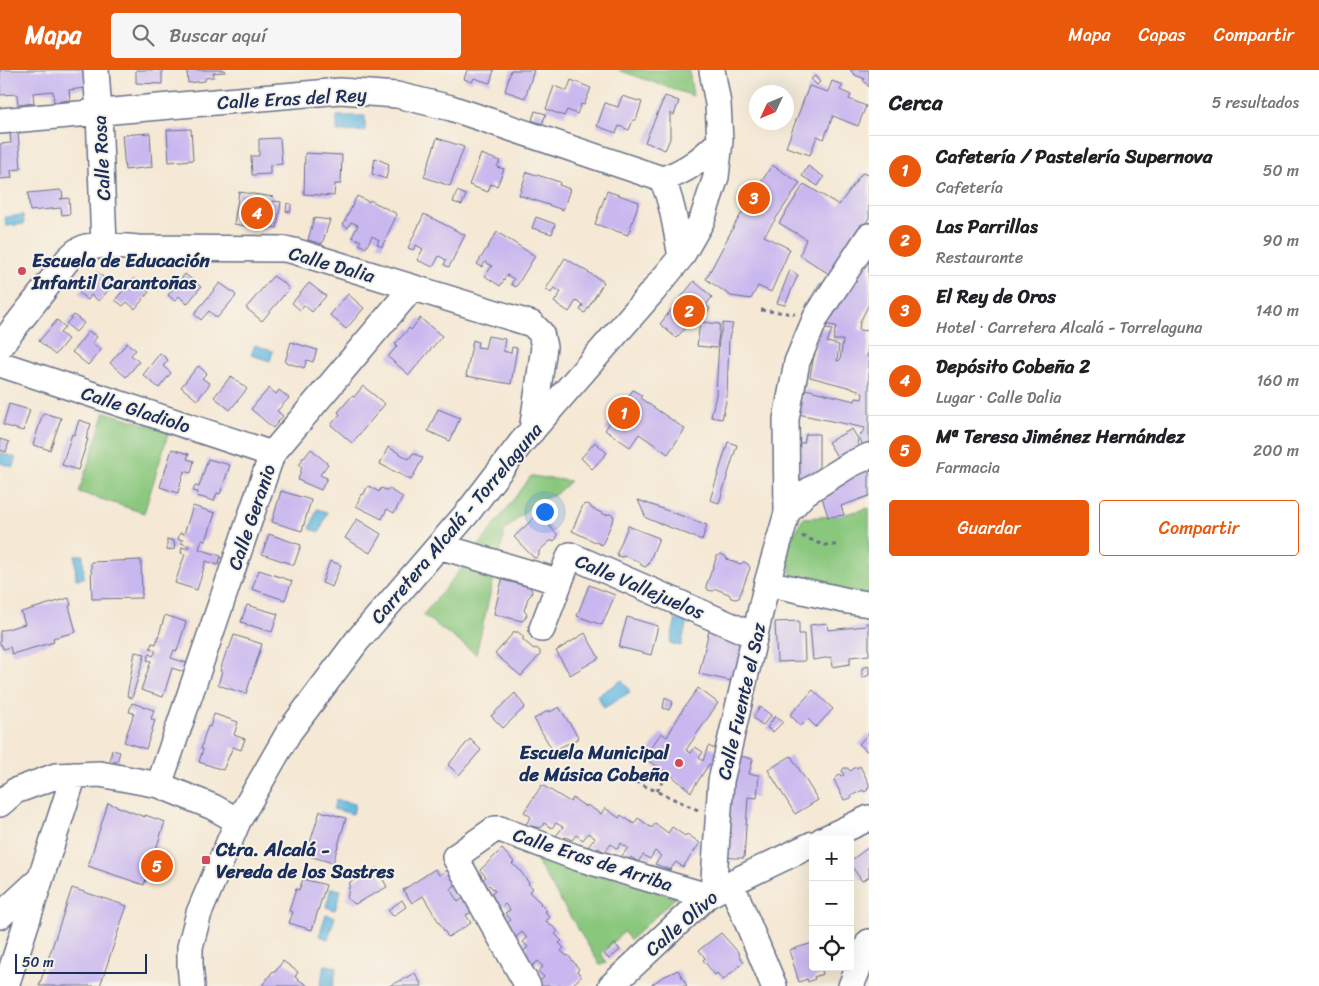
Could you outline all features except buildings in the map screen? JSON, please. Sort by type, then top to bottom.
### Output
[{"type":"street","name":"Calle Rosa","points":[[96,70],[104,245]]},
{"type":"street","name":"Carretera Alcalá - Torrelaguna","points":[[192,986],[190,947],[199,913],[238,821],[289,732],[357,641],[439,546],[532,431],[681,257],[702,220],[714,188],[720,141],[718,104],[712,70]]},
{"type":"street","name":"Calle Eras del Rey","points":[[0,121],[340,91],[397,95],[451,108],[662,179]]},
{"type":"street","points":[[681,257],[675,221],[667,190],[662,179],[682,172],[694,165],[720,141]]},
{"type":"street","points":[[785,520],[786,419],[797,362],[816,317],[869,236]]},
{"type":"street","name":"Calle Dalia","points":[[0,346],[69,258],[81,249],[104,245],[138,248],[294,250],[412,288],[525,320],[537,328],[541,333],[544,347],[532,431]]},
{"type":"street","name":"Calle Geranio","points":[[159,785],[272,454],[412,288]]},
{"type":"street","name":"Calle Gladiolo","points":[[0,364],[272,454]]},
{"type":"street","points":[[785,520],[805,493],[851,464],[869,456]]},
{"type":"street","name":"Calle Fuente el Saz","points":[[717,890],[721,781],[768,583],[785,520]]},
{"type":"street","points":[[439,546],[560,582]]},
{"type":"street","name":"Calle Vallejuelos","points":[[542,629],[570,555],[756,636]]},
{"type":"street","points":[[768,583],[869,604]]},
{"type":"street","points":[[0,804],[15,792],[56,776],[100,774],[159,785],[238,821]]},
{"type":"street","points":[[6,986],[74,775]]},
{"type":"street","points":[[831,836],[869,818]]},
{"type":"street","name":"Calle Eras de Arriba","points":[[528,986],[455,857],[494,829],[500,828],[575,857],[717,890]]},
{"type":"street","name":"Calle Olivo","points":[[611,986],[717,890],[809,846]]},
{"type":"street","points":[[0,916],[40,878]]},
{"type":"street","points":[[717,890],[774,986]]},
{"type":"street","points":[[851,986],[869,942]]},
{"type":"path","points":[[761,310],[816,317]]},
{"type":"path","points":[[785,520],[823,545],[836,545]]},
{"type":"path","points":[[657,791],[667,773]]},
{"type":"path","points":[[636,782],[719,820]]},
{"type":"green space","points":[[618,70],[689,70],[693,96]]},
{"type":"green space","points":[[105,412],[169,431],[144,513],[79,492]]},
{"type":"green space","points":[[531,476],[570,481],[555,495],[537,501],[505,530],[476,654],[423,615],[466,563]]},
{"type":"green space","points":[[869,508],[869,596],[791,574],[786,549],[803,518],[837,516]]},
{"type":"green space","points":[[527,850],[676,897],[630,940],[624,932],[601,953],[606,962],[600,965],[537,862]]},
{"type":"water","points":[[337,116],[365,116],[365,131],[337,132]]},
{"type":"water","points":[[23,215],[24,224],[6,226],[5,217]]},
{"type":"water","points":[[255,345],[273,351],[270,361],[251,355]]},
{"type":"water","points":[[0,452],[16,458],[13,467],[0,463]]},
{"type":"water","points":[[317,509],[327,512],[320,532],[310,529]]},
{"type":"water","points":[[75,555],[83,555],[84,578],[76,579]]},
{"type":"water","points":[[676,619],[687,621],[681,646],[670,643]]},
{"type":"water","points":[[622,680],[630,692],[604,708],[597,696]]},
{"type":"water","points":[[336,800],[355,804],[353,814],[333,809]]},
{"type":"water","points":[[331,888],[341,890],[335,910],[326,907]]},
{"type":"water","points":[[326,914],[335,917],[328,939],[319,936]]},
{"type":"water","points":[[325,965],[337,967],[333,986],[320,986]]},
{"type":"place","name":"El Rey de Oros","points":[[754,198]]},
{"type":"place","name":"Depósito Cobeña 2","points":[[257,213]]},
{"type":"place","name":"Escuela de Educación Infantil Carantoñas","points":[[22,271]]},
{"type":"place","name":"Las Parrillas","points":[[689,311]]},
{"type":"place","name":"Cafetería / Pastelería Supernova","points":[[624,413]]},
{"type":"place","name":"Escuela Municipal de Música Cobeña","points":[[679,763]]},
{"type":"place","name":"Ctra. Alcalá - Vereda de los Sastres","points":[[206,860]]},
{"type":"place","name":"Mª Teresa Jiménez Hernández","points":[[157,866]]}]
